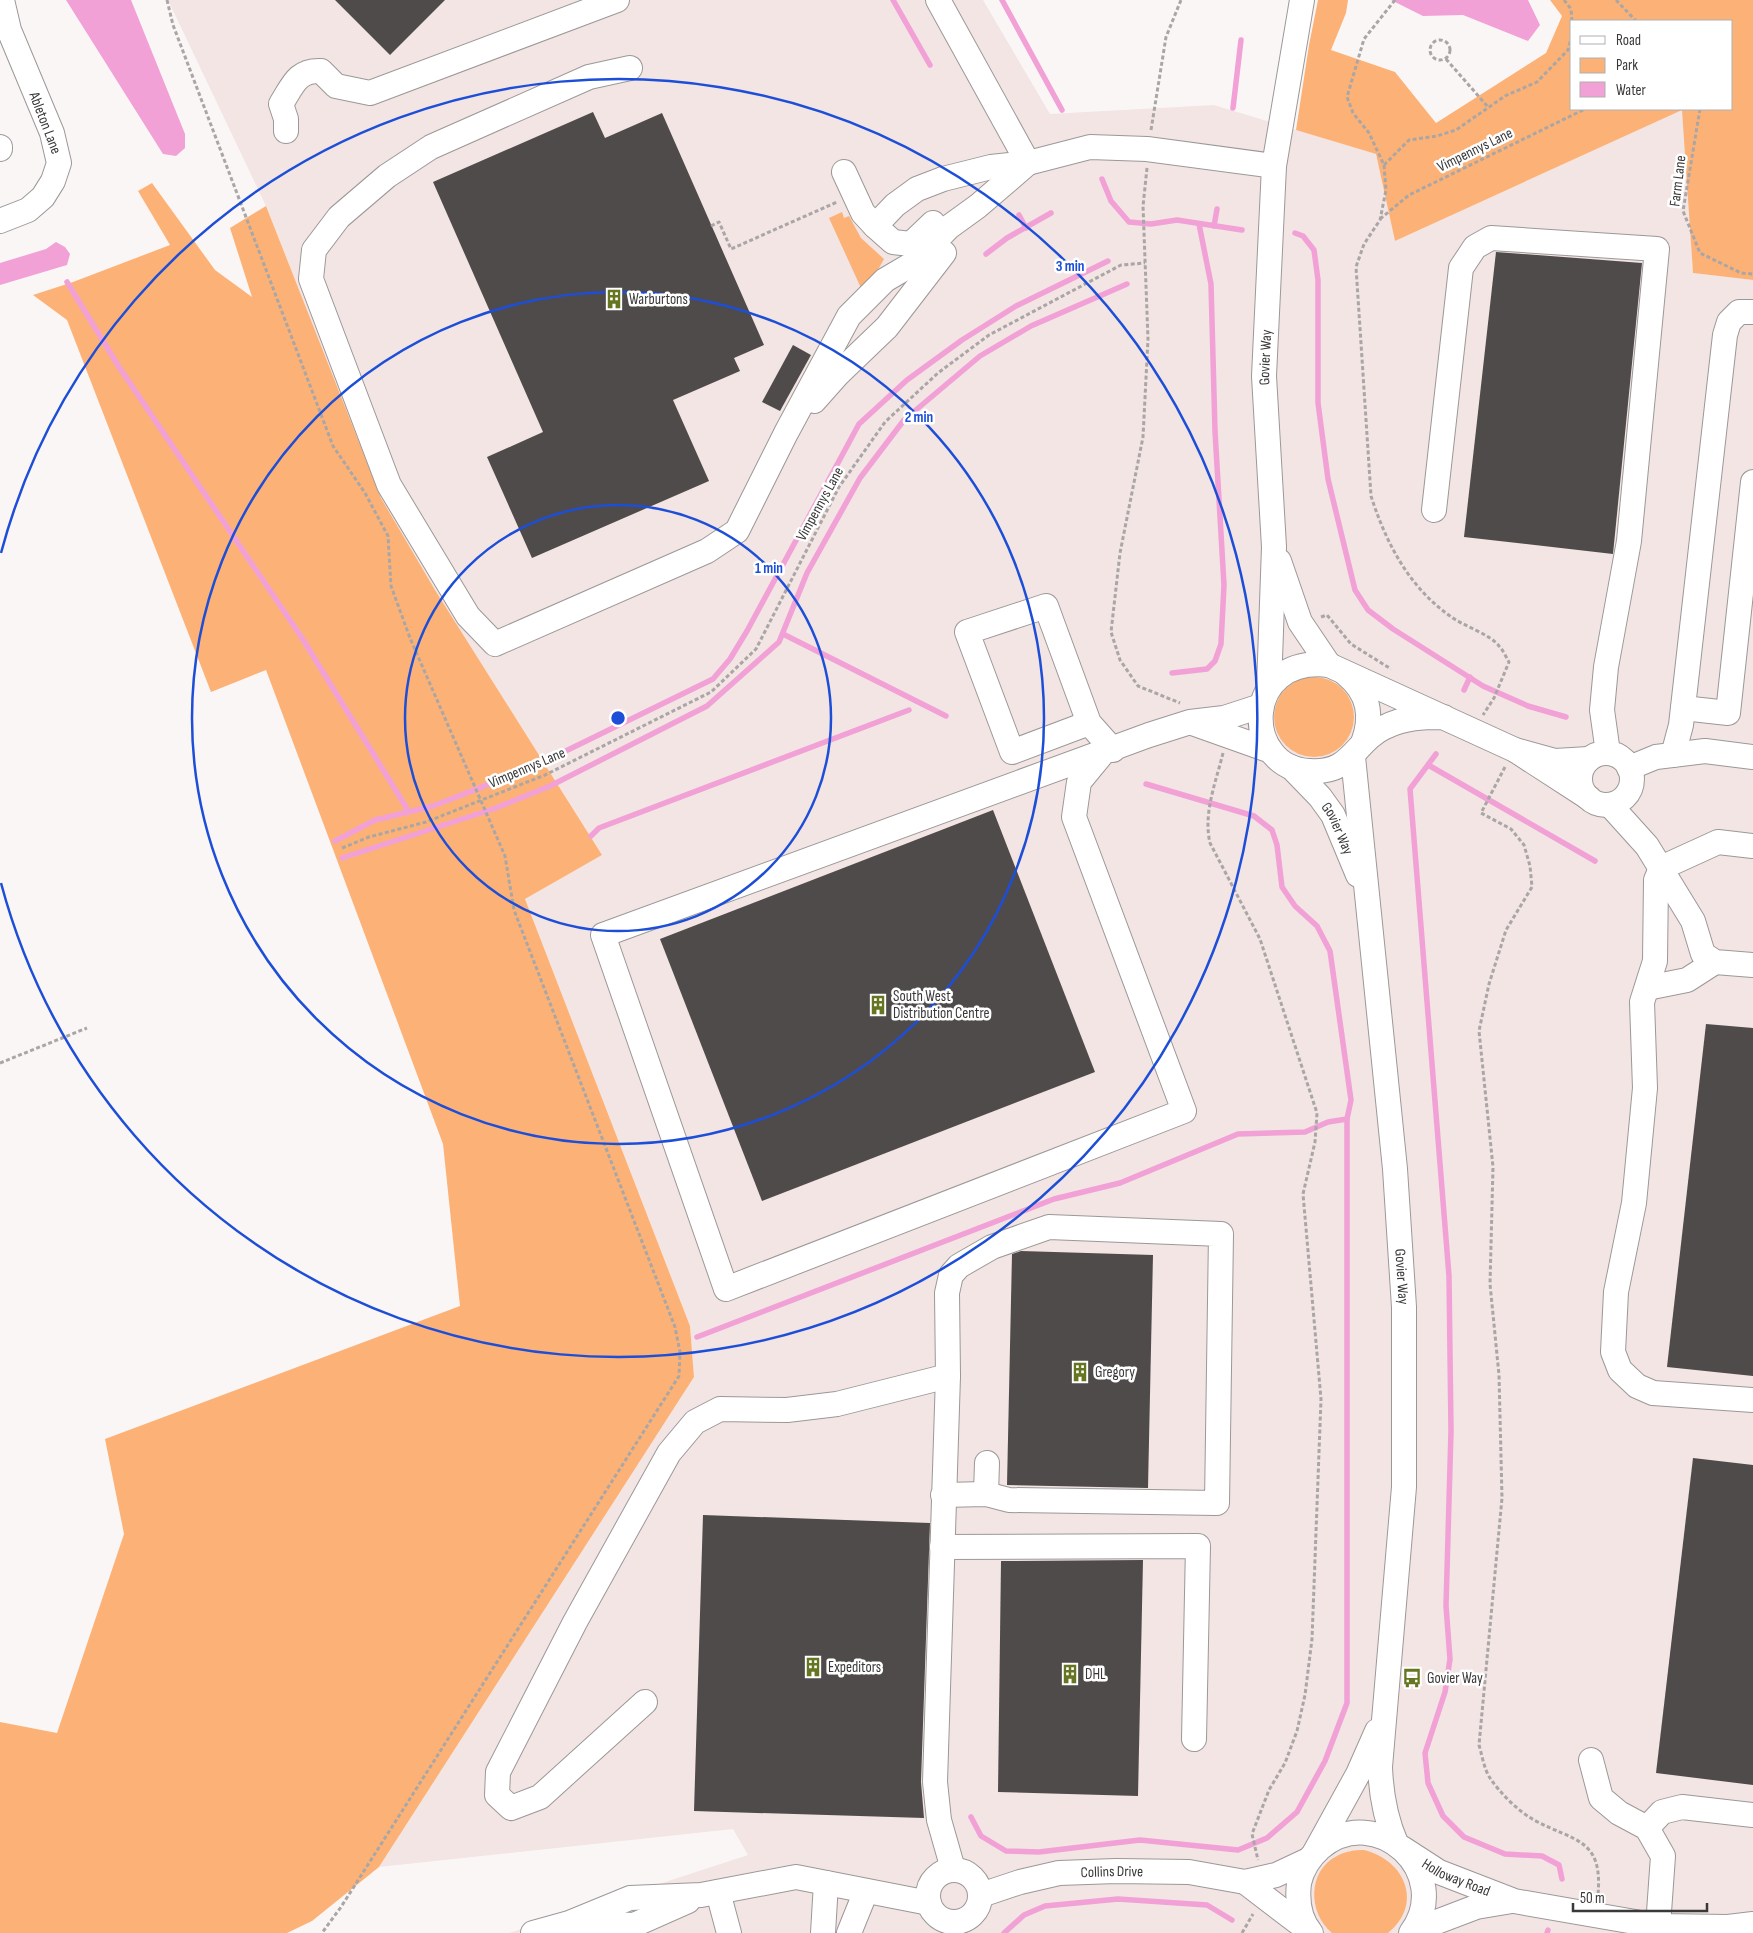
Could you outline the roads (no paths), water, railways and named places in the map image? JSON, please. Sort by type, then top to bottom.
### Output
[{"type":"street","name":"Ableton Lane","points":[[0,221],[28,210],[43,197],[53,181],[59,163],[52,134],[9,30],[2,0]]},
{"type":"street","points":[[286,131],[286,119],[282,104],[298,78],[307,70],[321,71],[336,86],[370,93],[617,0]]},
{"type":"street","points":[[938,0],[1028,162]]},
{"type":"street","name":"Govier Way","points":[[1265,696],[1274,547],[1264,376],[1274,166],[1302,0]]},
{"type":"street","points":[[630,68],[589,77],[431,147],[387,176],[340,217],[314,250],[311,279],[389,485],[468,616],[495,644],[707,551],[737,531],[848,316],[885,280],[914,264],[949,227],[978,206],[1028,162]]},
{"type":"street","points":[[875,226],[895,205],[917,189],[958,175],[991,167],[1028,162],[1090,147],[1148,149],[1274,166]]},
{"type":"street","points":[[844,172],[863,213],[893,242],[898,255],[885,280]]},
{"type":"street","points":[[893,242],[911,244],[947,210],[998,188]]},
{"type":"street","points":[[786,433],[838,374],[887,327],[925,276],[963,231],[978,206]]},
{"type":"street","points":[[1434,510],[1461,268],[1475,247],[1491,238],[1657,249],[1629,541],[1606,667],[1598,756]]},
{"type":"street","points":[[1673,755],[1683,708],[1724,335],[1729,322],[1739,312],[1753,312]]},
{"type":"street","points":[[1683,708],[1728,712],[1753,482]]},
{"type":"street","name":"Govier Way","points":[[1274,547],[1300,622],[1336,668]]},
{"type":"street","points":[[1089,723],[1012,752],[967,632],[1046,606],[1089,723],[1108,752]]},
{"type":"street","points":[[1271,750],[1264,737],[1260,721],[1265,696],[1280,675],[1295,666],[1312,663],[1336,668],[1515,750],[1599,802],[1621,800],[1629,791],[1631,776],[1629,768],[1617,755],[1555,761],[1515,750]]},
{"type":"street","points":[[1336,668],[1356,681],[1367,703],[1368,727],[1358,750]]},
{"type":"street","points":[[1108,752],[1079,782],[1074,817],[1184,1111],[726,1289],[603,935],[1040,774],[1108,752],[1189,713],[1224,718],[1265,696]]},
{"type":"street","points":[[1189,713],[1226,735],[1271,750],[1291,766],[1307,772],[1324,771],[1339,766],[1383,727],[1412,716],[1444,717]]},
{"type":"street","name":"Govier Way","points":[[1358,750],[1368,899],[1395,1169],[1404,1307],[1404,1487],[1392,1652],[1380,1766],[1381,1796],[1388,1826],[1399,1846],[1414,1862],[1421,1879],[1424,1897],[1420,1914],[1412,1932]]},
{"type":"street","points":[[1629,768],[1656,757],[1705,751],[1753,757]]},
{"type":"street","points":[[1598,756],[1583,766],[1580,779],[1581,786],[1647,846],[1694,921],[1703,954],[1714,962],[1753,965]]},
{"type":"street","name":"Govier Way","points":[[1291,766],[1333,814],[1368,899]]},
{"type":"street","points":[[1753,846],[1718,842],[1661,868],[1656,880],[1655,961],[1642,1002],[1645,1088],[1634,1203],[1616,1292],[1613,1352],[1620,1370],[1637,1386],[1653,1392],[1753,1400]]},
{"type":"street","points":[[1646,988],[1687,980],[1714,962]]},
{"type":"street","points":[[943,1494],[986,1494],[1009,1500],[1218,1503],[1221,1234],[1049,1227],[992,1247],[960,1266],[951,1276],[947,1293],[948,1376],[943,1494],[935,1782],[938,1820],[953,1869]]},
{"type":"street","points":[[645,1702],[540,1797],[511,1808],[497,1795],[498,1772],[574,1622],[669,1453],[695,1422],[720,1409],[787,1410],[837,1404],[948,1376]]},
{"type":"street","points":[[986,1494],[987,1463]]},
{"type":"street","points":[[942,1547],[1198,1546],[1194,1739]]},
{"type":"street","name":"Govier Way","points":[[1309,1931],[1300,1913],[1298,1895],[1300,1877],[1358,1774],[1384,1716]]},
{"type":"street","points":[[1591,1760],[1601,1798],[1619,1812],[1647,1828],[1663,1856],[1658,1926]]},
{"type":"street","points":[[1647,1828],[1662,1812],[1682,1806],[1753,1815]]},
{"type":"street","name":"Holloway Road","points":[[1311,1857],[1327,1842],[1344,1835],[1362,1832],[1380,1835],[1439,1872],[1514,1901],[1658,1926],[1728,1927],[1753,1924]]},
{"type":"street","name":"Collins Drive","points":[[981,1895],[1030,1880],[1078,1872],[1189,1872],[1245,1882],[1276,1875],[1311,1857]]},
{"type":"street","points":[[953,1869],[966,1872],[975,1879],[981,1895],[978,1907],[973,1915],[958,1928],[941,1919],[933,1911],[928,1896],[932,1882],[944,1871],[953,1869]]},
{"type":"street","points":[[533,1933],[569,1923],[634,1925],[710,1893],[796,1878],[929,1903]]},
{"type":"street","name":"Collins Drive","points":[[1245,1882],[1309,1931]]},
{"type":"street","points":[[822,1933],[826,1883]]},
{"type":"street","points":[[849,1933],[866,1891]]},
{"type":"street","points":[[710,1893],[729,1933]]},
{"type":"street","name":"Holloway Road","points":[[1412,1932],[1476,1907],[1514,1901]]},
{"type":"water","points":[[66,0],[131,0],[185,134],[185,148],[176,156],[163,154]]},
{"type":"water","points":[[1391,0],[1528,0],[1540,25],[1528,41],[1463,15],[1423,16]]},
{"type":"water","points":[[56,242],[65,247],[70,254],[67,265],[0,285],[0,263],[46,249]]},
{"type":"waterway","points":[[893,0],[930,65]]},
{"type":"waterway","points":[[1002,0],[1062,110]]},
{"type":"waterway","points":[[1233,108],[1241,40]]},
{"type":"waterway","points":[[1102,179],[1111,201],[1129,222],[1151,224],[1177,220],[1242,230]]},
{"type":"waterway","points":[[1214,226],[1217,209]]},
{"type":"waterway","points":[[986,254],[1007,238],[1051,213]]},
{"type":"waterway","points":[[1019,215],[1026,228]]},
{"type":"waterway","points":[[1172,673],[1207,669],[1215,661],[1221,644],[1224,585],[1215,431],[1211,284],[1199,224]]},
{"type":"waterway","points":[[1295,233],[1303,236],[1314,250],[1318,280],[1318,403],[1328,479],[1355,590],[1368,610],[1393,629],[1483,686],[1528,706],[1566,717]]},
{"type":"waterway","points":[[335,841],[375,820],[433,806],[533,767],[713,679],[730,659],[747,631],[859,424],[907,380],[962,340],[1016,306],[1108,261]]},
{"type":"waterway","points":[[67,282],[119,367],[302,638],[409,812]]},
{"type":"waterway","points":[[342,858],[496,808],[550,786],[707,706],[779,642],[807,573],[860,478],[904,420],[980,356],[1031,326],[1127,284]]},
{"type":"waterway","points":[[783,634],[946,716]]},
{"type":"waterway","points":[[1464,690],[1470,677]]},
{"type":"waterway","points":[[591,836],[599,828],[909,710]]},
{"type":"waterway","points":[[1436,754],[1410,789],[1449,1276],[1451,1431],[1446,1606],[1450,1659],[1445,1692],[1425,1753],[1428,1783],[1443,1816],[1464,1837],[1505,1854],[1542,1856],[1559,1865],[1562,1879]]},
{"type":"waterway","points":[[1430,766],[1595,861]]},
{"type":"waterway","points":[[971,1817],[981,1836],[1006,1851],[1039,1852],[1140,1840],[1238,1850],[1267,1838],[1297,1812],[1325,1761],[1347,1703],[1347,1119],[1351,1100],[1330,951],[1317,926],[1295,906],[1282,887],[1277,845],[1272,830],[1254,816],[1146,784]]},
{"type":"waterway","points":[[697,1337],[1054,1199],[1120,1183],[1238,1134],[1305,1132],[1328,1122],[1347,1119]]},
{"type":"waterway","points":[[1004,1933],[1024,1915],[1045,1906],[1118,1899],[1207,1905],[1232,1920]]},
{"type":"place","name":"Warburtons","points":[[614,299]]},
{"type":"place","name":"South West Distribution Centre","points":[[878,1005]]},
{"type":"place","name":"Gregory","points":[[1080,1372]]},
{"type":"place","name":"Expeditors","points":[[813,1667]]},
{"type":"place","name":"DHL","points":[[1070,1674]]},
{"type":"place","name":"Govier Way","points":[[1412,1678]]}]
